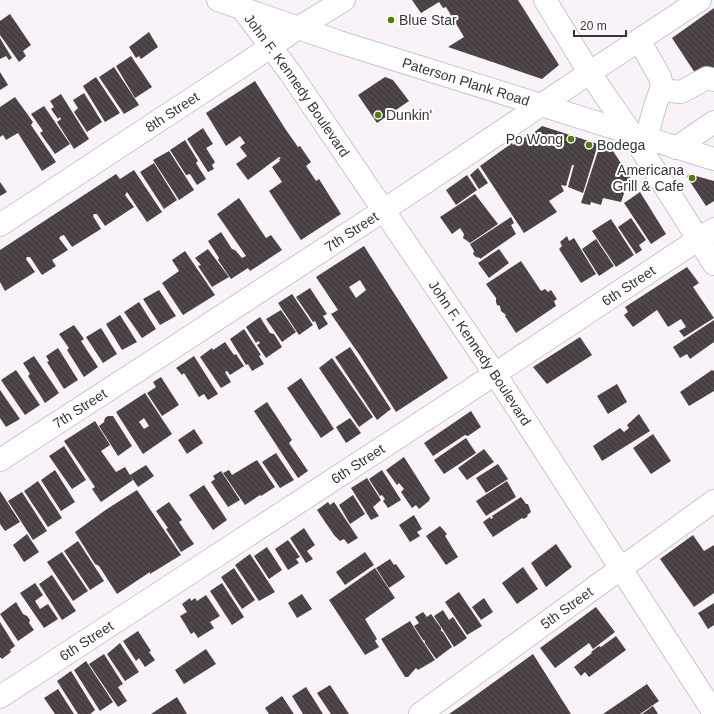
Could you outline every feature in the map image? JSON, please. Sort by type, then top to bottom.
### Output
[{"type":"street","name":"Paterson Plank Road","points":[[218,0],[239,4],[298,28],[714,160]]},
{"type":"street","name":"8th Street","points":[[0,225],[298,28],[344,0]]},
{"type":"street","points":[[545,0],[589,72],[639,136],[706,234],[714,264]]},
{"type":"street","name":"7th Street","points":[[0,460],[543,105],[589,72],[700,0]]},
{"type":"street","name":"John F. Kennedy Boulevard","points":[[239,4],[271,46],[384,209],[495,374],[714,713]]},
{"type":"street","points":[[639,40],[660,77],[661,90],[639,136]]},
{"type":"street","points":[[661,90],[680,92],[707,78],[714,80]]},
{"type":"street","points":[[676,148],[714,122]]},
{"type":"street","name":"6th Street","points":[[0,697],[495,374],[706,234]]},
{"type":"street","name":"5th Street","points":[[420,714],[714,502]]},
{"type":"building","points":[[412,0],[518,0],[559,65],[542,79],[448,47],[464,37],[446,7],[443,8],[439,2],[421,13]]},
{"type":"building","points":[[714,8],[714,69],[699,79],[672,38]]},
{"type":"building","points":[[10,14],[31,45],[23,51],[26,56],[19,62],[0,35],[0,21]]},
{"type":"building","points":[[149,32],[158,47],[141,59],[139,56],[136,58],[129,47]]},
{"type":"building","points":[[0,38],[12,58],[9,60],[6,56],[0,59]]},
{"type":"building","points":[[131,56],[152,87],[135,98],[116,66]]},
{"type":"building","points":[[114,67],[139,105],[124,114],[99,77]]},
{"type":"building","points":[[0,72],[8,85],[0,90]]},
{"type":"building","points":[[96,77],[120,113],[105,122],[83,86]]},
{"type":"building","points":[[385,77],[393,80],[409,101],[377,123],[358,95]]},
{"type":"building","points":[[255,81],[286,130],[311,162],[306,166],[316,181],[319,179],[341,214],[301,240],[269,191],[282,182],[272,167],[280,161],[279,159],[281,158],[279,157],[248,180],[236,164],[247,156],[240,147],[245,143],[240,136],[226,146],[206,113]]},
{"type":"building","points":[[84,93],[102,122],[87,132],[74,112],[78,108],[73,100]]},
{"type":"building","points":[[61,94],[89,139],[74,149],[57,122],[61,119],[60,117],[58,119],[51,109],[54,107],[50,101]]},
{"type":"building","points":[[15,97],[33,122],[31,125],[56,162],[42,171],[18,133],[6,140],[3,135],[0,137],[0,107]]},
{"type":"building","points":[[44,106],[70,144],[55,154],[40,133],[43,131],[31,114]]},
{"type":"building","points":[[542,126],[598,144],[583,193],[568,187],[574,165],[572,165],[566,186],[561,185],[564,191],[549,201],[557,212],[524,233],[480,166],[512,143],[513,145],[530,134],[531,135]]},
{"type":"building","points":[[203,128],[213,144],[206,148],[215,162],[212,165],[214,169],[208,172],[187,139]]},
{"type":"building","points":[[185,140],[198,161],[196,163],[206,179],[197,185],[190,174],[186,175],[170,150]]},
{"type":"building","points":[[600,145],[611,148],[630,177],[621,202],[603,198],[601,205],[591,202],[590,205],[581,203]]},
{"type":"building","points":[[169,151],[194,190],[179,200],[153,160]]},
{"type":"building","points":[[154,163],[177,200],[164,209],[140,172]]},
{"type":"building","points":[[478,168],[488,183],[479,189],[470,175]]},
{"type":"building","points":[[134,170],[162,212],[147,222],[127,192],[125,195],[134,207],[105,226],[97,214],[94,214],[93,216],[101,229],[72,247],[64,235],[61,236],[59,238],[68,250],[52,260],[56,266],[42,275],[30,257],[27,257],[26,259],[35,272],[5,291],[0,282],[0,250],[116,174],[120,179]]},
{"type":"building","points":[[689,174],[714,181],[714,201],[706,206],[687,177]]},
{"type":"building","points":[[467,175],[477,190],[456,205],[446,190]]},
{"type":"building","points":[[0,182],[7,192],[0,196]]},
{"type":"building","points":[[640,192],[666,234],[651,244],[624,203]]},
{"type":"building","points":[[475,194],[498,224],[470,243],[463,238],[464,234],[460,228],[452,234],[440,217]]},
{"type":"building","points":[[239,198],[266,238],[271,235],[282,250],[250,271],[248,268],[231,279],[218,260],[219,258],[208,241],[221,232],[232,249],[235,250],[242,258],[246,256],[217,214]]},
{"type":"building","points":[[511,217],[514,223],[511,225],[516,234],[480,259],[476,257],[473,254],[474,251],[470,244]]},
{"type":"building","points":[[631,218],[646,240],[639,245],[642,250],[636,254],[618,227]]},
{"type":"building","points":[[611,219],[634,255],[616,267],[592,231]]},
{"type":"building","points":[[567,236],[569,241],[574,238],[596,274],[581,283],[559,249],[562,246],[560,242]]},
{"type":"building","points":[[596,239],[614,266],[599,276],[582,249]]},
{"type":"building","points":[[364,246],[448,378],[396,412],[361,357],[331,314],[338,310],[316,277]],"holes":[[[360,280],[366,290],[356,298],[349,287]]]},
{"type":"building","points":[[208,249],[229,277],[212,287],[198,266],[201,265],[195,258]]},
{"type":"building","points":[[499,249],[509,263],[489,278],[478,263]]},
{"type":"building","points":[[185,251],[215,295],[183,315],[162,283],[179,271],[172,260]]},
{"type":"building","points":[[521,261],[541,291],[545,289],[548,292],[551,290],[557,299],[554,301],[556,306],[516,333],[505,316],[506,315],[501,311],[500,306],[497,305],[496,298],[486,284]]},
{"type":"building","points":[[687,267],[699,283],[693,287],[714,318],[684,337],[679,331],[686,327],[681,319],[668,327],[657,310],[633,327],[624,315],[628,312],[625,307]]},
{"type":"building","points":[[310,288],[327,314],[323,316],[328,324],[319,330],[315,321],[313,322],[296,297]]},
{"type":"building","points":[[159,290],[176,316],[160,325],[143,299]]},
{"type":"building","points":[[292,294],[313,325],[299,335],[278,303]]},
{"type":"building","points":[[139,302],[156,329],[142,338],[124,312]]},
{"type":"building","points":[[281,310],[296,332],[282,342],[266,319]]},
{"type":"building","points":[[120,315],[137,342],[122,350],[106,324]]},
{"type":"building","points":[[260,317],[270,333],[274,334],[282,347],[266,358],[257,345],[260,343],[258,341],[256,343],[246,327]]},
{"type":"building","points":[[714,320],[714,342],[690,359],[687,354],[680,358],[673,347]]},
{"type":"building","points":[[74,325],[84,339],[81,341],[98,367],[84,377],[67,350],[69,348],[59,334]]},
{"type":"building","points":[[101,328],[117,354],[103,363],[86,337]]},
{"type":"building","points":[[244,329],[261,355],[259,356],[264,364],[252,371],[248,364],[246,365],[230,339]]},
{"type":"building","points":[[580,337],[592,355],[547,384],[533,367]]},
{"type":"building","points":[[225,342],[244,366],[230,375],[227,371],[225,372],[231,382],[221,388],[200,357],[212,348],[213,350]]},
{"type":"building","points":[[350,347],[391,409],[377,420],[335,357]]},
{"type":"building","points":[[58,348],[78,380],[64,389],[47,362],[49,361],[46,356]]},
{"type":"building","points":[[34,356],[59,393],[45,403],[28,376],[30,374],[23,363]]},
{"type":"building","points":[[194,356],[218,394],[208,400],[204,394],[199,397],[184,373],[182,375],[176,368]]},
{"type":"building","points":[[332,358],[373,417],[359,427],[319,368]]},
{"type":"building","points":[[16,370],[40,405],[25,415],[1,380]]},
{"type":"building","points":[[712,370],[714,371],[714,391],[689,406],[680,392]]},
{"type":"building","points":[[161,377],[179,405],[162,416],[147,393],[156,387],[153,382]]},
{"type":"building","points":[[301,378],[334,429],[321,438],[287,388]]},
{"type":"building","points":[[617,384],[627,402],[608,414],[597,396]]},
{"type":"building","points":[[0,390],[20,419],[6,427],[0,418]]},
{"type":"building","points":[[145,393],[172,434],[143,454],[116,412]],"holes":[[[144,418],[149,426],[144,429],[139,422]]]},
{"type":"building","points":[[267,402],[292,440],[289,443],[308,471],[298,478],[254,411]]},
{"type":"building","points":[[471,411],[481,427],[468,436],[465,435],[433,456],[424,443]]},
{"type":"building","points":[[639,414],[650,431],[602,461],[593,446],[620,428],[624,432],[629,428],[627,425]]},
{"type":"building","points":[[108,416],[113,416],[132,446],[118,456],[99,426]]},
{"type":"building","points":[[350,418],[361,433],[346,443],[336,427]]},
{"type":"building","points":[[95,421],[110,445],[101,451],[116,472],[125,467],[133,480],[101,502],[92,489],[95,487],[64,441]]},
{"type":"building","points":[[194,429],[203,443],[187,454],[178,440]]},
{"type":"building","points":[[653,434],[671,461],[651,474],[633,448]]},
{"type":"building","points":[[466,438],[476,453],[444,474],[434,460]]},
{"type":"building","points":[[64,446],[86,480],[72,489],[49,456]]},
{"type":"building","points":[[484,449],[494,462],[467,480],[458,468]]},
{"type":"building","points":[[276,453],[294,480],[280,488],[262,462]]},
{"type":"building","points":[[404,457],[430,498],[429,501],[419,509],[416,505],[412,508],[401,492],[404,489],[399,483],[397,485],[386,470]]},
{"type":"building","points":[[257,460],[275,487],[245,505],[223,473],[229,470],[232,475]]},
{"type":"building","points":[[498,464],[508,479],[486,493],[476,478]]},
{"type":"building","points":[[146,465],[154,476],[138,487],[130,475]]},
{"type":"building","points":[[55,470],[75,502],[61,511],[41,480]]},
{"type":"building","points":[[382,470],[401,500],[388,508],[383,501],[385,499],[382,495],[380,496],[369,479]]},
{"type":"building","points":[[221,471],[240,500],[228,507],[211,482],[215,479],[213,476]]},
{"type":"building","points":[[367,478],[381,500],[373,507],[379,516],[371,520],[351,488]]},
{"type":"building","points":[[38,481],[62,518],[48,527],[24,491]]},
{"type":"building","points":[[507,481],[516,497],[486,516],[476,501]]},
{"type":"building","points":[[204,485],[227,520],[213,530],[189,495]]},
{"type":"building","points":[[137,490],[181,555],[150,574],[150,572],[117,594],[99,566],[95,564],[75,532]]},
{"type":"building","points":[[0,491],[20,522],[5,531],[0,524]]},
{"type":"building","points":[[22,492],[47,531],[33,540],[8,501]]},
{"type":"building","points":[[353,495],[365,514],[350,524],[339,505]]},
{"type":"building","points":[[521,497],[526,504],[528,504],[531,512],[524,519],[522,518],[493,537],[483,522],[490,517],[491,519],[493,518],[492,516]]},
{"type":"building","points":[[169,502],[182,520],[179,522],[194,544],[181,552],[166,529],[168,528],[156,511]]},
{"type":"building","points":[[328,502],[330,505],[334,502],[358,538],[348,544],[344,539],[340,541],[334,535],[317,510]]},
{"type":"building","points":[[414,515],[422,529],[417,532],[420,536],[410,542],[399,525]]},
{"type":"building","points":[[440,526],[447,534],[445,536],[458,557],[446,565],[426,536]]},
{"type":"building","points":[[304,528],[315,545],[307,551],[313,559],[306,563],[290,538]]},
{"type":"building","points":[[27,534],[39,552],[24,562],[13,545]]},
{"type":"building","points":[[693,535],[704,551],[714,545],[714,593],[694,607],[660,559]]},
{"type":"building","points":[[288,540],[300,557],[296,559],[299,563],[288,570],[275,549]]},
{"type":"building","points":[[78,541],[104,581],[90,590],[64,551]]},
{"type":"building","points":[[556,544],[572,567],[546,587],[531,563]]},
{"type":"building","points":[[267,547],[282,570],[269,579],[254,556]]},
{"type":"building","points":[[62,552],[88,591],[73,601],[47,562]]},
{"type":"building","points":[[365,552],[374,565],[345,585],[336,572]]},
{"type":"building","points":[[250,554],[275,592],[259,601],[235,565]]},
{"type":"building","points":[[390,559],[394,565],[396,564],[405,577],[389,588],[376,568]]},
{"type":"building","points":[[523,567],[538,589],[517,604],[502,583]]},
{"type":"building","points":[[234,568],[255,600],[242,609],[221,577]]},
{"type":"building","points":[[375,568],[395,598],[365,619],[377,639],[375,641],[379,647],[365,655],[329,600]]},
{"type":"building","points":[[52,575],[76,611],[62,620],[39,584]]},
{"type":"building","points":[[35,583],[43,595],[35,601],[40,609],[48,604],[58,619],[44,628],[20,593]]},
{"type":"building","points":[[222,583],[244,617],[232,625],[210,591]]},
{"type":"building","points":[[459,592],[482,626],[467,635],[445,602]]},
{"type":"building","points":[[302,594],[312,609],[297,618],[288,603]]},
{"type":"building","points":[[206,595],[220,616],[210,622],[214,628],[198,638],[194,632],[191,634],[180,616],[187,612],[182,604],[190,598],[191,601],[195,598],[197,601]]},
{"type":"building","points":[[484,598],[493,612],[481,620],[472,607]]},
{"type":"building","points":[[16,602],[23,614],[30,620],[29,623],[34,630],[18,641],[0,614]]},
{"type":"building","points":[[714,603],[714,625],[708,629],[698,613]]},
{"type":"building","points":[[596,607],[615,632],[593,649],[589,643],[555,668],[540,648]]},
{"type":"building","points":[[443,610],[449,620],[453,617],[467,638],[454,647],[434,616]]},
{"type":"building","points":[[423,612],[427,617],[431,614],[452,647],[436,659],[414,626],[419,623],[415,617]]},
{"type":"building","points":[[410,621],[435,660],[418,670],[416,668],[408,677],[405,677],[381,639]]},
{"type":"building","points":[[0,622],[15,646],[10,650],[11,652],[2,659],[0,657]]},
{"type":"building","points":[[138,631],[155,660],[145,667],[139,658],[136,661],[123,641]]},
{"type":"building","points":[[616,636],[626,650],[589,677],[585,672],[581,676],[574,667],[599,646],[601,647]]},
{"type":"building","points":[[120,643],[139,672],[125,681],[107,654]]},
{"type":"building","points":[[206,649],[216,664],[184,684],[175,670]]},
{"type":"building","points":[[104,654],[123,684],[118,687],[127,701],[118,707],[89,664]]},
{"type":"building","points":[[533,654],[571,714],[449,714],[465,703]]},
{"type":"building","points":[[86,661],[113,702],[100,711],[74,670]]},
{"type":"building","points":[[71,671],[95,710],[90,714],[78,714],[57,681]]},
{"type":"building","points":[[647,684],[659,701],[640,714],[603,714]]},
{"type":"building","points":[[330,685],[349,714],[331,714],[317,693]]},
{"type":"building","points":[[306,687],[323,714],[303,714],[292,696]]},
{"type":"building","points":[[58,689],[74,714],[55,714],[44,698]]},
{"type":"building","points":[[282,696],[294,714],[269,714],[265,708]]},
{"type":"building","points":[[177,697],[187,714],[151,714]]},
{"type":"building","points":[[653,706],[658,714],[642,714]]},
{"type":"place","name":"Blue Star","points":[[391,20]]},
{"type":"place","name":"Dunkin'","points":[[378,115]]},
{"type":"place","name":"Po Wong","points":[[571,139]]},
{"type":"place","name":"Bodega","points":[[589,145]]},
{"type":"place","name":"Americana Grill & Cafe","points":[[692,178]]}]
